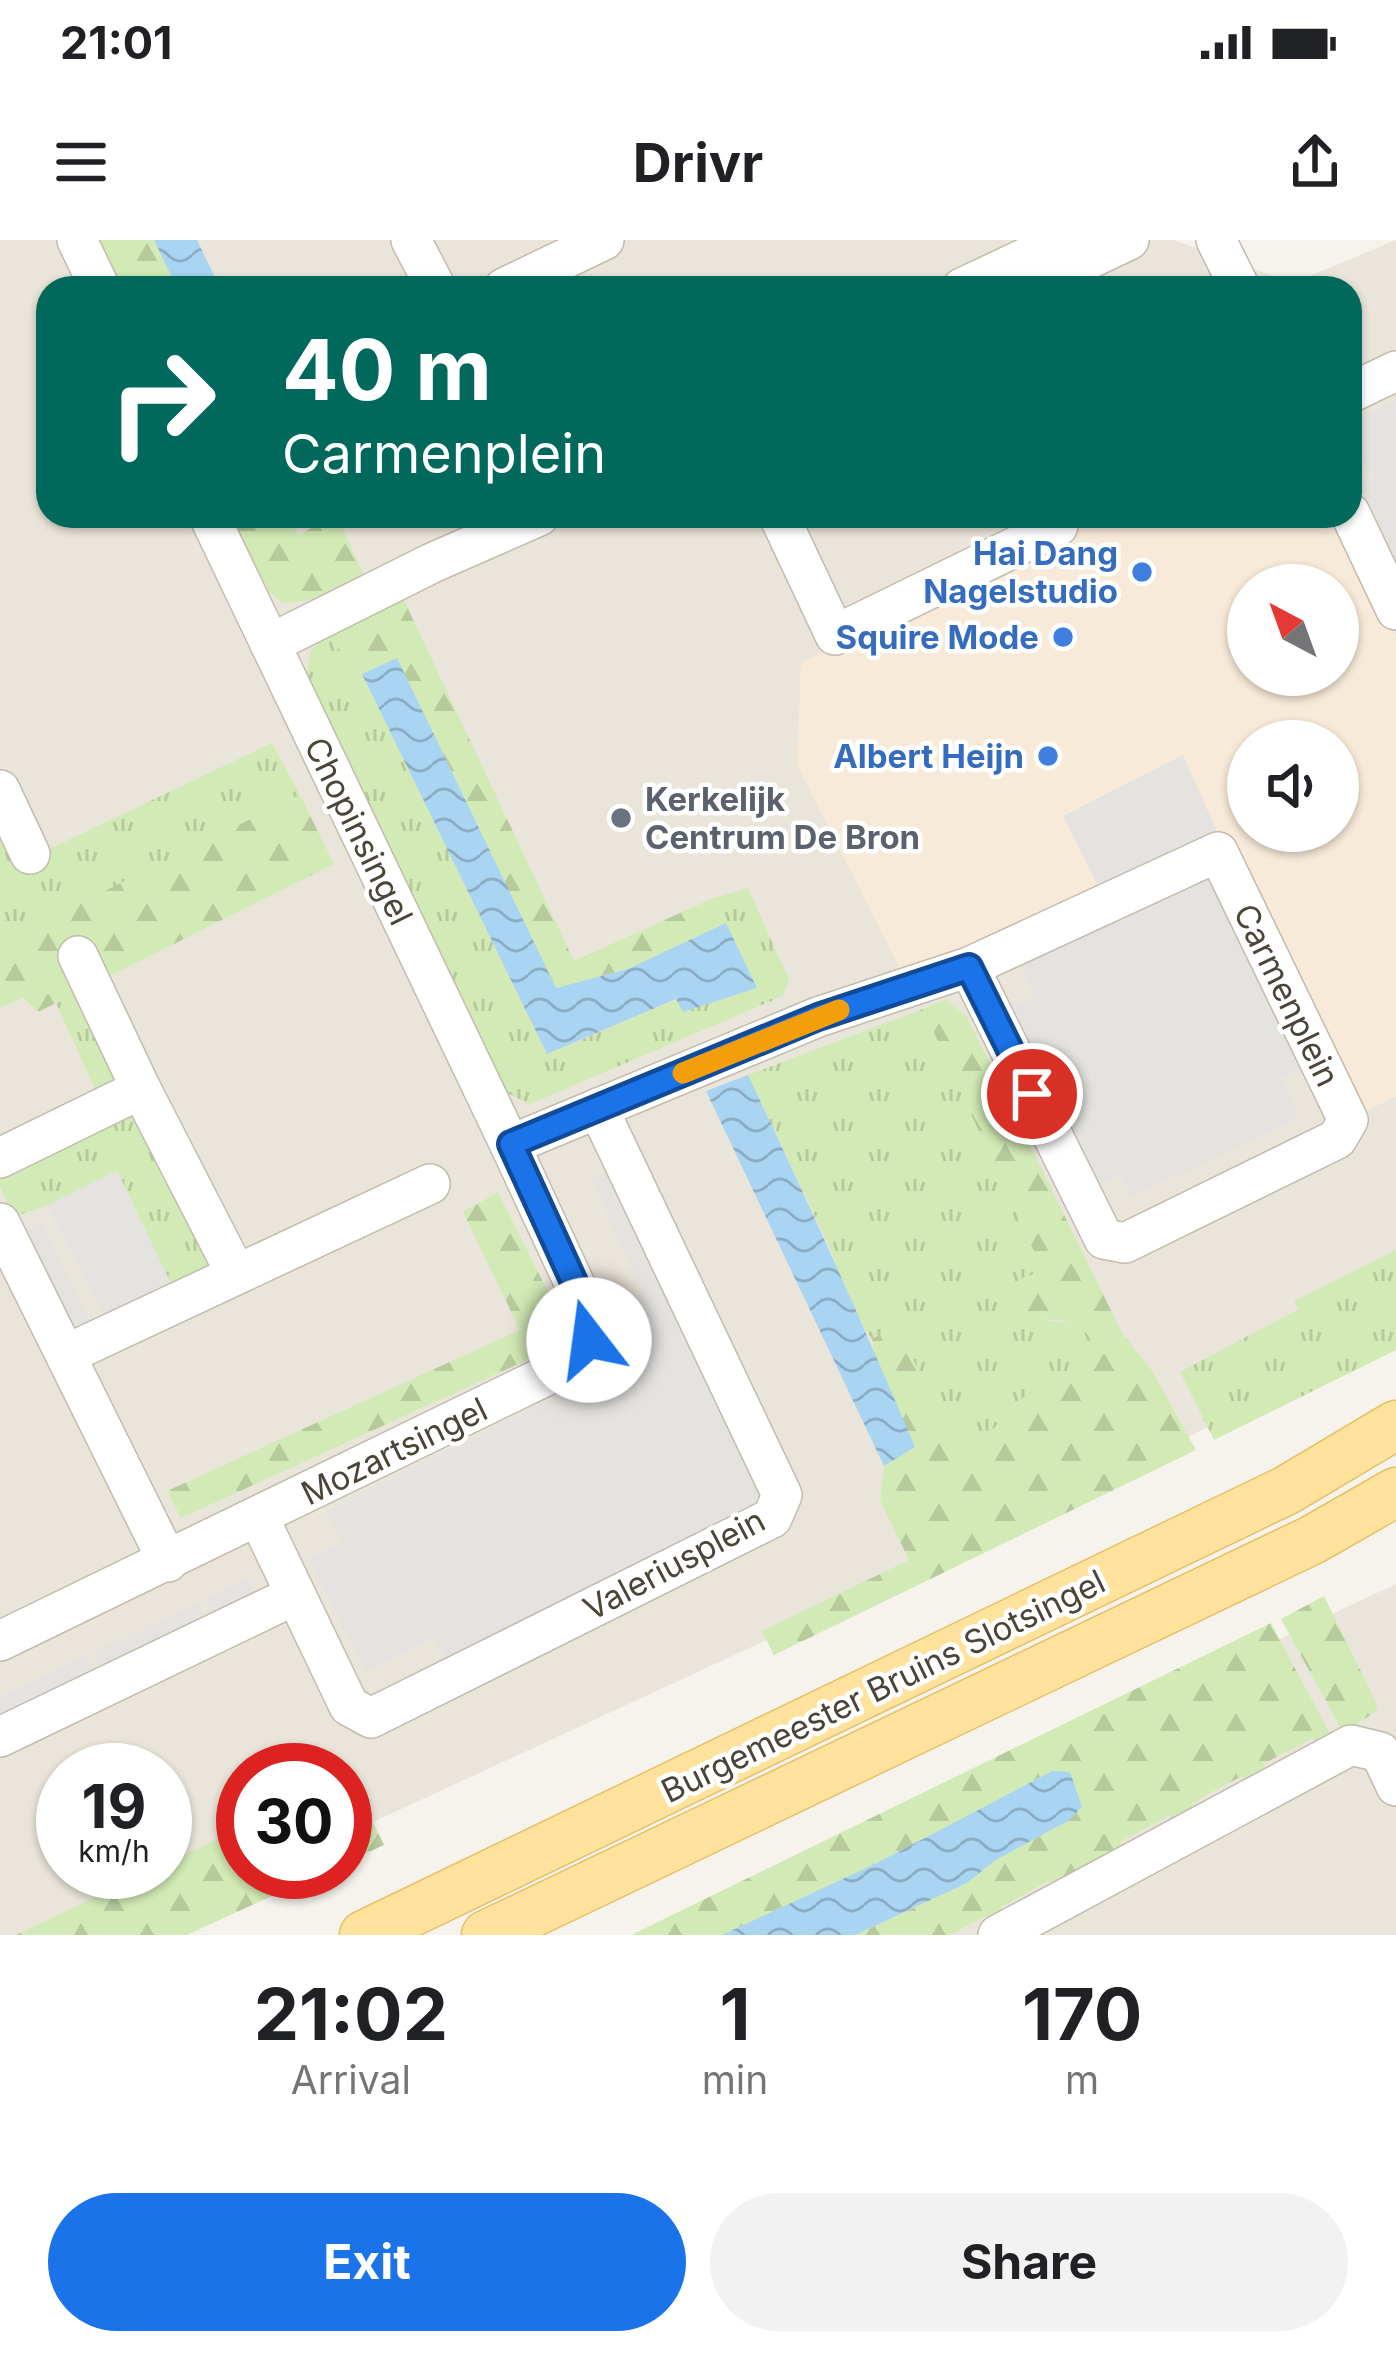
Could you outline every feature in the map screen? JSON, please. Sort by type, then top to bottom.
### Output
[{"type":"main road","name":"Burgemeester Bruins Slotsingel","points":[[364,1935],[1287,1490],[1396,1425]]},
{"type":"main road","name":"Burgemeester Bruins Slotsingel","points":[[486,1935],[1312,1540],[1396,1492]]},
{"type":"street","points":[[77,240],[94,276]]},
{"type":"street","points":[[411,240],[430,276]]},
{"type":"street","points":[[529,276],[604,240]]},
{"type":"street","points":[[991,276],[1041,255],[1129,240]]},
{"type":"street","points":[[1216,240],[1234,276]]},
{"type":"street","points":[[1362,387],[1396,371]]},
{"type":"street","name":"Chopinsingel","points":[[215,528],[511,1144]]},
{"type":"street","points":[[270,644],[512,528]]},
{"type":"street","points":[[785,528],[836,634],[1054,528]]},
{"type":"street","points":[[1357,528],[1396,610]]},
{"type":"street","points":[[0,790],[30,854]]},
{"type":"street","name":"Carmenplein","points":[[511,1144],[818,1017],[969,967],[1218,852],[1348,1120],[1337,1139],[1125,1244],[1104,1238],[969,967]]},
{"type":"street","points":[[78,956],[236,1274]]},
{"type":"street","points":[[0,1158],[142,1089]]},
{"type":"street","name":"Valeriusplein","points":[[259,1518],[349,1706],[371,1718],[772,1518],[782,1495],[598,1108]]},
{"type":"street","name":"Mozartsingel","points":[[0,1641],[562,1368],[589,1340],[584,1304],[511,1144]]},
{"type":"street","points":[[68,1354],[430,1184]]},
{"type":"street","points":[[0,1222],[168,1562]]},
{"type":"street","points":[[0,1737],[293,1596]]},
{"type":"street","points":[[998,1935],[1351,1744],[1380,1752],[1396,1786]]},
{"type":"shaded area","points":[[0,240],[1174,240],[1274,276],[36,276],[36,528],[1362,528],[1362,276],[1310,276],[1396,240],[1396,1332],[994,1535],[372,1823],[372,1743],[216,1743],[216,1887],[129,1935],[0,1935]]},
{"type":"shaded area","points":[[1396,401],[1396,558],[1362,487],[1373,479],[1362,457],[1362,417]]},
{"type":"shaded area","points":[[1071,528],[1344,528],[1396,636],[1396,1097],[1356,1115],[1218,835],[903,975],[797,765],[801,663]]},
{"type":"shaded area","points":[[1183,755],[1307,1066],[1281,1079],[1299,1118],[1131,1197],[1120,1175],[1097,1186],[1009,1009],[1034,996],[1017,959],[1111,912],[1063,816]]},
{"type":"shaded area","points":[[635,1157],[794,1492],[446,1659],[434,1639],[366,1671],[308,1559],[342,1542],[328,1512],[601,1373],[633,1324],[640,1287],[591,1179]]},
{"type":"shaded area","points":[[117,1171],[172,1286],[105,1318],[47,1206]]},
{"type":"shaded area","points":[[41,1223],[91,1326],[72,1335],[22,1233]]},
{"type":"shaded area","points":[[248,1577],[258,1597],[0,1721],[0,1697],[85,1656],[93,1672],[101,1668],[93,1653],[198,1602],[205,1618],[213,1614],[206,1598]]},
{"type":"shaded area","points":[[1396,1584],[1396,1935],[701,1935],[1065,1753],[1297,1630]]},
{"type":"green space","points":[[95,240],[154,240],[171,276],[112,276]]},
{"type":"green space","points":[[235,528],[294,528],[298,535],[312,528],[342,528],[366,580],[324,599],[283,603],[263,587]]},
{"type":"green space","points":[[402,596],[574,961],[711,899],[726,923],[628,969],[556,988],[397,659],[362,674],[330,639],[338,625]]},
{"type":"green space","points":[[338,625],[330,639],[362,674],[547,1054],[677,999],[757,987],[711,899],[748,888],[789,980],[783,996],[530,1104],[505,1092],[306,682],[311,651]]},
{"type":"green space","points":[[272,743],[300,795],[13,937],[0,909],[0,814],[24,861]]},
{"type":"green space","points":[[300,795],[334,864],[38,1012],[23,998],[0,1008],[0,909],[13,936]]},
{"type":"green space","points":[[80,991],[216,1267],[172,1286],[117,1171],[47,1206],[15,1216],[0,1187],[0,1172],[108,1117],[56,1003]]},
{"type":"green space","points":[[946,999],[967,1017],[1122,1333],[1152,1371],[1196,1450],[774,1655],[762,1631],[909,1560],[880,1500],[884,1466],[893,1461],[872,1339],[886,1331],[898,1339],[913,1360],[940,1422],[965,1439],[992,1430],[1028,1395],[1077,1370],[1094,1346],[1071,1323],[1015,1318],[1004,1307],[1003,1294],[1019,1279],[1043,1271],[923,1009]]},
{"type":"green space","points":[[923,1009],[1044,1272],[1019,1280],[1003,1294],[1041,1319],[1075,1324],[1094,1346],[1077,1370],[1028,1395],[992,1430],[965,1439],[940,1422],[914,1360],[898,1339],[886,1331],[872,1339],[857,1319],[827,1242],[748,1075]]},
{"type":"green space","points":[[498,1192],[554,1304],[547,1332],[527,1360],[181,1518],[167,1491],[520,1330],[463,1212]]},
{"type":"green space","points":[[1396,1250],[1396,1350],[1214,1440],[1180,1372],[1299,1309],[1294,1301]]},
{"type":"green space","points":[[1324,1596],[1376,1702],[1377,1711],[1346,1731],[1281,1619]]},
{"type":"green space","points":[[1271,1623],[1329,1739],[1319,1744],[1313,1738],[1263,1764],[1266,1773],[1248,1784],[1242,1776],[1192,1803],[1195,1814],[1176,1824],[1169,1816],[1120,1842],[1123,1853],[1057,1889],[1050,1880],[1001,1907],[1004,1915],[993,1924],[985,1916],[950,1935],[855,1935],[967,1883],[994,1861],[1068,1821],[1052,1771],[881,1861],[722,1935],[631,1935]]},
{"type":"green space","points":[[372,1820],[384,1845],[372,1851]]},
{"type":"green space","points":[[216,1840],[216,1899],[265,1899],[187,1935],[16,1935],[91,1899],[192,1899],[192,1851]]},
{"type":"water","points":[[154,240],[197,240],[214,276],[171,276]]},
{"type":"water","points":[[397,658],[556,988],[628,969],[726,923],[757,988],[683,1012],[676,999],[547,1054],[362,674]]},
{"type":"water","points":[[748,1075],[915,1447],[884,1466],[706,1091]]},
{"type":"water","points":[[1052,1771],[1070,1772],[1082,1807],[1068,1821],[994,1861],[967,1883],[855,1935],[722,1935],[881,1861]]},
{"type":"slow traffic","points":[[683,1073],[839,1010]]},
{"type":"place","name":"Hai Dang Nagelstudio","points":[[1142,572]]},
{"type":"place","name":"Squire Mode","points":[[1063,637]]},
{"type":"place","name":"Albert Heijn","points":[[1048,756]]},
{"type":"place","name":"Kerkelijk Centrum De Bron","points":[[621,818]]},
{"type":"route","points":[[589,1340],[584,1304],[511,1144],[818,1017],[969,967],[1032,1094]]}]
